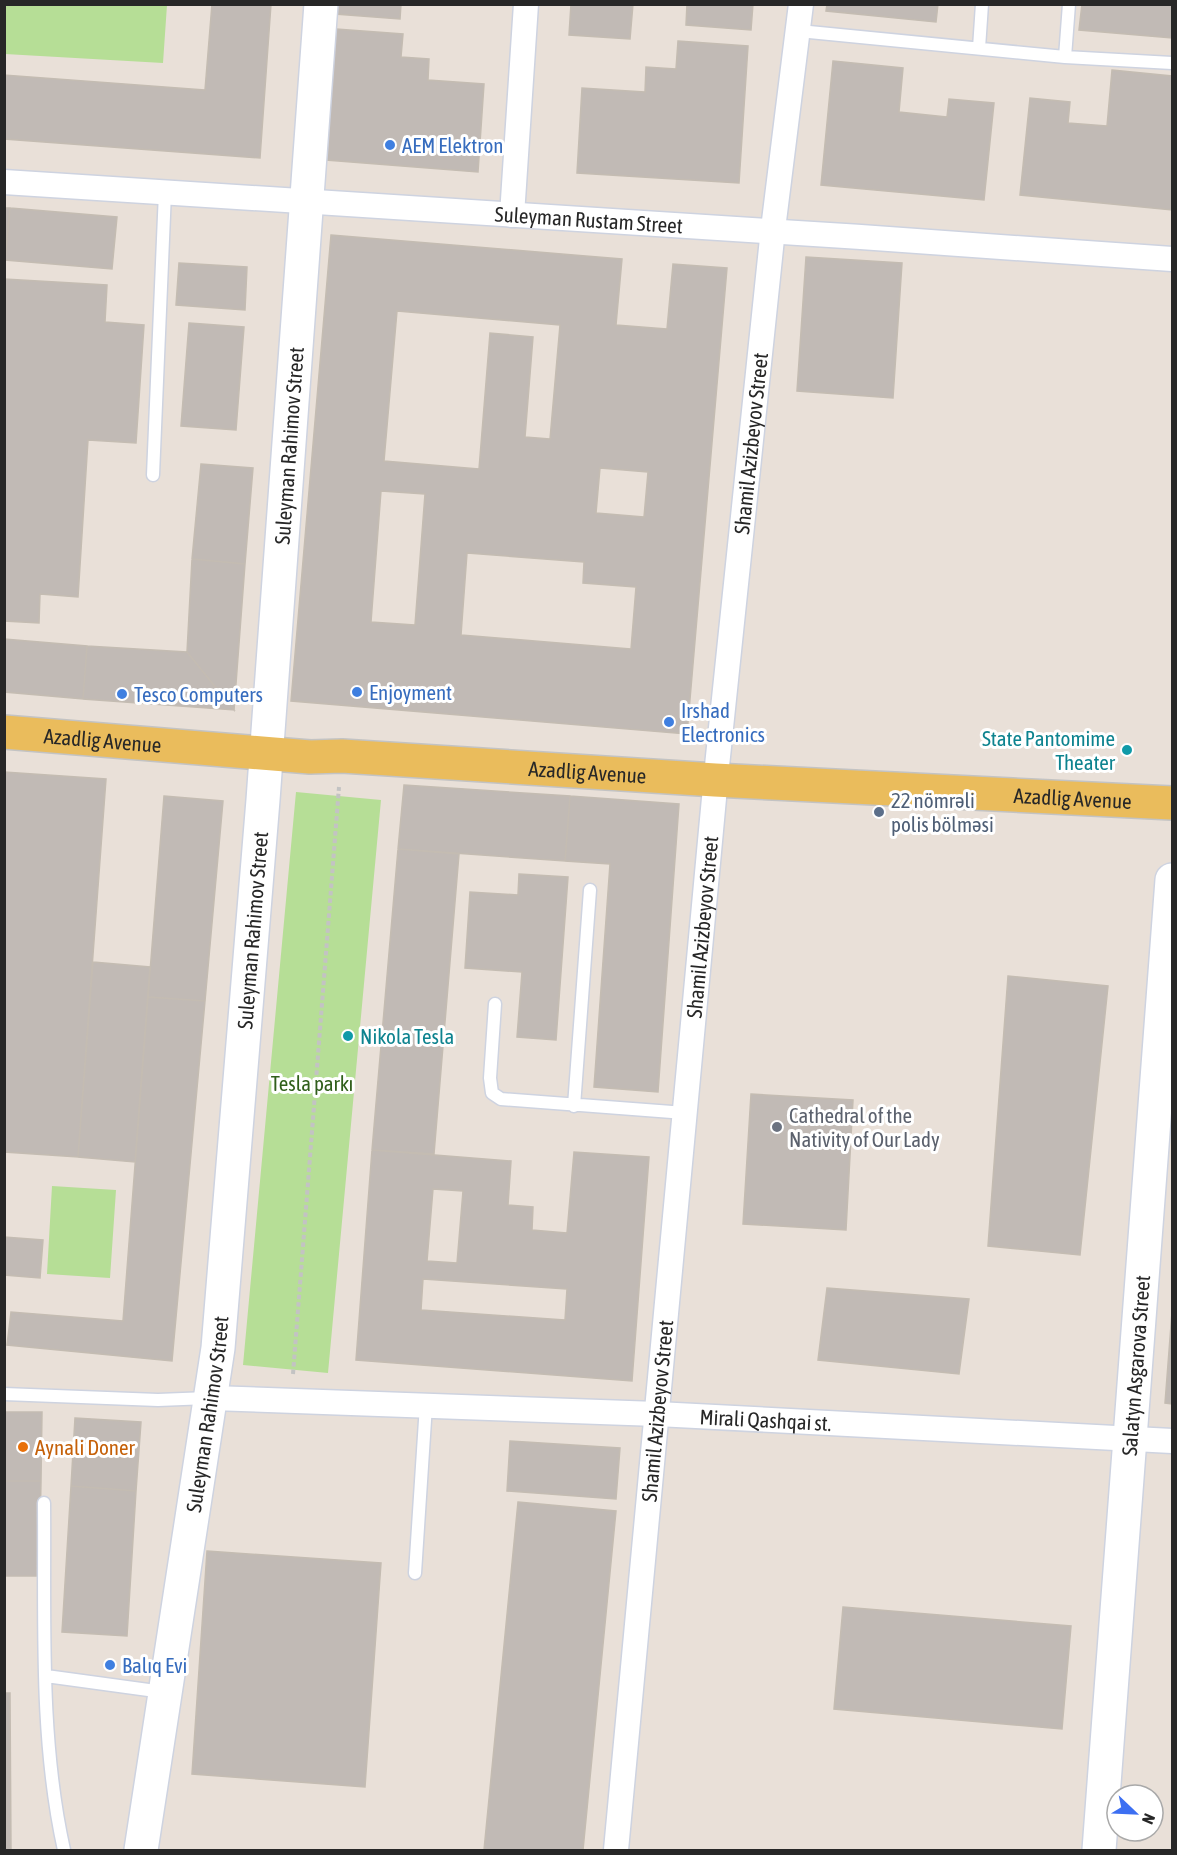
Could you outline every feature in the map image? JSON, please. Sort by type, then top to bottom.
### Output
[{"type":"main road","name":"Suleyman Rahimov Street","points":[[141,1851],[218,1348],[321,4]]},
{"type":"main road","name":"Azadlig Avenue","points":[[4,732],[265,754],[342,756],[715,780],[1173,803]]},
{"type":"main road","name":"Salatyn Asgarova Street","points":[[1099,1851],[1173,880]]},
{"type":"street","points":[[512,215],[526,4]]},
{"type":"street","name":"Shamil Azizbeyov Street","points":[[616,1851],[715,780],[773,230],[801,4]]},
{"type":"street","name":"Suleyman Rustam Street","points":[[4,182],[773,230],[1173,259]]},
{"type":"street","name":"Mirali Qashqai st.","points":[[212,1398],[657,1414],[1173,1442]]},
{"type":"lane","points":[[979,48],[982,4]]},
{"type":"lane","points":[[1065,57],[1069,4]]},
{"type":"lane","points":[[799,31],[1065,57],[1173,63]]},
{"type":"lane","points":[[153,475],[165,192]]},
{"type":"lane","points":[[574,1106],[590,890]]},
{"type":"lane","points":[[495,1004],[490,1078],[492,1092],[501,1099],[685,1113]]},
{"type":"lane","points":[[6,1395],[158,1400],[212,1398]]},
{"type":"lane","points":[[416,1573],[426,1405]]},
{"type":"lane","points":[[45,1503],[46,1676],[56,1813],[64,1851]]},
{"type":"lane","points":[[46,1676],[165,1692]]},
{"type":"path","points":[[291,1401],[342,756]]},
{"type":"green space","points":[[4,5],[167,5],[163,63],[5,54]]},
{"type":"green space","name":"Tesla parkı","points":[[296,792],[381,800],[328,1373],[243,1365]]},
{"type":"green space","points":[[52,1186],[116,1190],[110,1278],[47,1274]]},
{"type":"building","points":[[212,4],[271,4],[260,158],[4,139],[4,75],[205,90]]},
{"type":"building","points":[[336,4],[401,4],[400,19],[335,14]]},
{"type":"building","points":[[571,4],[633,4],[630,39],[569,35]]},
{"type":"building","points":[[687,4],[753,4],[751,30],[686,25]]},
{"type":"building","points":[[827,4],[938,4],[936,22],[826,11]]},
{"type":"building","points":[[1082,4],[1172,4],[1172,38],[1079,30]]},
{"type":"building","points":[[336,29],[403,34],[401,57],[429,59],[428,80],[484,84],[478,172],[326,160]]},
{"type":"building","points":[[678,41],[748,46],[739,183],[577,173],[582,88],[645,92],[646,67],[676,69]]},
{"type":"building","points":[[833,61],[903,68],[899,112],[947,117],[949,99],[994,103],[984,200],[821,185]]},
{"type":"building","points":[[1112,70],[1172,76],[1172,210],[1020,195],[1030,98],[1070,102],[1068,123],[1107,126]]},
{"type":"building","points":[[4,208],[10,208],[5,260],[4,260]]},
{"type":"building","points":[[10,208],[117,217],[112,269],[5,260]]},
{"type":"building","points":[[331,235],[622,259],[616,325],[667,329],[673,264],[727,268],[687,734],[291,701]],"holes":[[[397,311],[560,325],[550,439],[525,437],[533,337],[490,333],[479,469],[384,461]],[[600,468],[648,472],[644,517],[596,513]],[[381,491],[425,494],[415,625],[371,622]],[[467,553],[584,562],[583,583],[636,587],[631,649],[461,635]]]},
{"type":"building","points":[[806,257],[902,263],[893,398],[797,391]]},
{"type":"building","points":[[179,263],[247,267],[245,310],[176,305]]},
{"type":"building","points":[[4,279],[107,285],[105,322],[144,325],[136,443],[88,440],[78,597],[40,594],[39,623],[4,621]]},
{"type":"building","points":[[189,323],[244,327],[236,430],[181,426]]},
{"type":"building","points":[[201,464],[253,468],[245,564],[192,559]]},
{"type":"building","points":[[192,559],[245,564],[234,710],[187,652]]},
{"type":"building","points":[[4,639],[87,646],[83,699],[4,692]]},
{"type":"building","points":[[87,646],[187,652],[234,710],[83,699]]},
{"type":"building","points":[[4,772],[106,779],[78,1157],[4,1152]]},
{"type":"building","points":[[404,785],[570,796],[565,861],[398,849]]},
{"type":"building","points":[[164,796],[223,801],[205,1001],[148,997]]},
{"type":"building","points":[[570,796],[679,804],[658,1092],[594,1087],[610,864],[565,861]]},
{"type":"building","points":[[398,849],[459,854],[434,1154],[372,1150]]},
{"type":"building","points":[[519,874],[568,877],[556,1040],[517,1037],[522,972],[465,968],[470,892],[518,895]]},
{"type":"building","points":[[93,962],[150,967],[135,1162],[78,1157]]},
{"type":"building","points":[[1008,976],[1108,986],[1080,1255],[988,1246]]},
{"type":"building","points":[[148,997],[205,1001],[172,1361],[7,1345],[11,1312],[123,1321]]},
{"type":"building","points":[[751,1094],[853,1100],[846,1230],[743,1224]]},
{"type":"building","points":[[372,1150],[511,1161],[508,1205],[533,1207],[532,1230],[567,1233],[574,1152],[649,1157],[632,1381],[356,1360]],"holes":[[[433,1189],[463,1191],[457,1263],[427,1261]],[[423,1279],[567,1289],[565,1320],[421,1310]]]},
{"type":"building","points":[[4,1237],[43,1240],[40,1278],[4,1275]]},
{"type":"building","points":[[827,1288],[969,1299],[959,1374],[818,1360]]},
{"type":"building","points":[[1172,1312],[1172,1404],[1165,1403]]},
{"type":"building","name":"Aynali Doner","points":[[4,1412],[42,1412],[41,1481],[4,1481]]},
{"type":"building","points":[[75,1418],[141,1422],[136,1491],[71,1486]]},
{"type":"building","points":[[510,1441],[620,1448],[616,1499],[507,1491]]},
{"type":"building","points":[[4,1481],[41,1481],[39,1576],[4,1576]]},
{"type":"building","points":[[71,1486],[136,1491],[127,1636],[62,1632]]},
{"type":"building","points":[[518,1502],[616,1511],[583,1850],[484,1850]]},
{"type":"building","points":[[207,1551],[381,1563],[365,1787],[192,1774]]},
{"type":"building","points":[[843,1607],[1071,1626],[1062,1729],[834,1709]]},
{"type":"building","points":[[4,1693],[10,1693],[11,1850],[4,1850]]},
{"type":"place","name":"AEM Elektron","points":[[390,145]]},
{"type":"place","name":"Enjoyment","points":[[357,692]]},
{"type":"place","name":"Tesco Computers","points":[[122,694]]},
{"type":"place","name":"Irshad Electronics","points":[[669,722]]},
{"type":"place","name":"State Pantomime Theater","points":[[1127,750]]},
{"type":"place","name":"22 nömrəli polis bölməsi","points":[[879,812]]},
{"type":"place","name":"Nikola Tesla","points":[[348,1036]]},
{"type":"place","name":"Cathedral of the Nativity of Our Lady","points":[[777,1127]]},
{"type":"place","name":"Aynali Doner","points":[[23,1447]]},
{"type":"place","name":"Balıq Evi","points":[[110,1665]]}]
